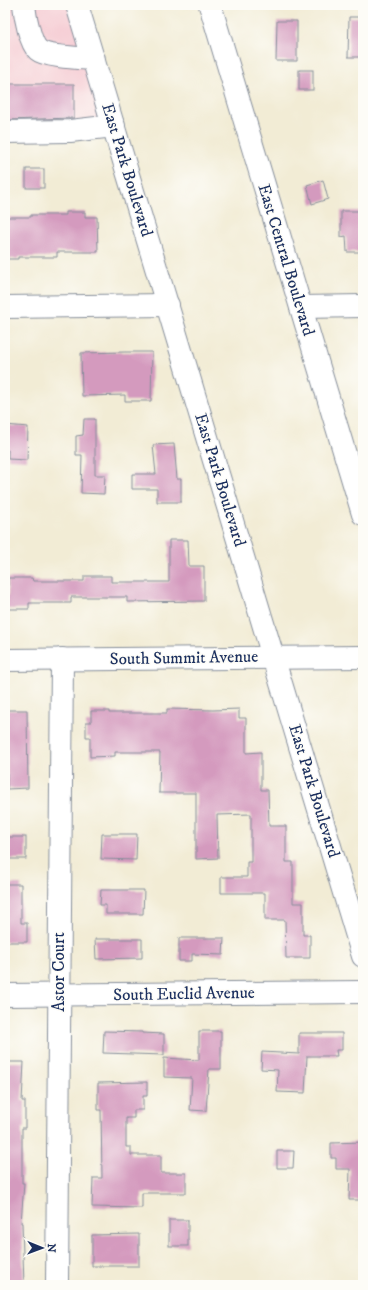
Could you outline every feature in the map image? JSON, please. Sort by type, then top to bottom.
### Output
[{"type":"street","points":[[24,5],[31,40],[37,50],[47,54],[94,59]]},
{"type":"street","name":"East Park Boulevard","points":[[77,5],[363,956]]},
{"type":"street","name":"East Central Boulevard","points":[[210,5],[363,514]]},
{"type":"street","points":[[5,132],[70,131],[114,126]]},
{"type":"street","points":[[5,307],[168,306]]},
{"type":"street","points":[[301,307],[363,306]]},
{"type":"street","name":"South Summit Avenue","points":[[5,660],[363,656]]},
{"type":"street","name":"Astor Court","points":[[57,1285],[62,659]]},
{"type":"street","name":"South Euclid Avenue","points":[[5,995],[363,992]]},
{"type":"shaded area","points":[[5,5],[70,5],[110,138],[5,140]]},
{"type":"building","points":[[349,17],[363,17],[363,57],[348,57]]},
{"type":"building","points":[[277,21],[297,21],[297,61],[276,61]]},
{"type":"building","points":[[299,70],[313,70],[313,90],[299,90]]},
{"type":"building","points":[[5,84],[74,84],[74,118],[5,120]]},
{"type":"building","points":[[26,169],[44,169],[44,188],[26,188]]},
{"type":"building","points":[[323,180],[328,199],[312,204],[307,185]]},
{"type":"building","points":[[341,211],[363,211],[363,252],[347,252],[346,236],[341,237]]},
{"type":"building","points":[[66,212],[85,212],[85,217],[97,217],[98,252],[57,252],[57,257],[18,257],[18,259],[5,259],[5,217],[66,215]]},
{"type":"building","points":[[152,352],[151,401],[125,401],[125,395],[82,396],[81,353]]},
{"type":"building","points":[[84,419],[95,419],[95,475],[105,475],[104,494],[81,493],[82,455],[76,455],[76,436],[83,435]]},
{"type":"building","points":[[5,425],[28,427],[27,460],[8,459],[8,450],[5,450]]},
{"type":"building","points":[[174,444],[177,479],[181,479],[181,502],[157,502],[157,489],[132,489],[132,474],[156,474],[153,445]]},
{"type":"building","points":[[169,540],[188,540],[189,566],[204,566],[204,601],[127,602],[127,597],[71,597],[71,603],[29,603],[29,609],[5,609],[5,596],[8,596],[8,578],[32,578],[33,581],[84,581],[84,576],[111,576],[111,582],[169,582]]},
{"type":"building","points":[[167,709],[239,709],[239,718],[246,718],[246,753],[261,752],[261,790],[268,790],[269,826],[286,826],[286,862],[293,862],[293,903],[303,903],[303,935],[310,935],[310,958],[286,958],[285,920],[265,920],[265,893],[221,893],[221,877],[247,877],[247,862],[251,862],[251,814],[217,815],[218,858],[196,859],[196,793],[159,793],[160,752],[115,752],[115,756],[90,757],[90,737],[86,737],[86,722],[91,722],[91,711],[109,711],[109,713],[167,713]]},
{"type":"building","points":[[5,710],[27,710],[28,788],[7,789]]},
{"type":"building","points":[[102,834],[137,834],[136,860],[101,859]]},
{"type":"building","points":[[5,837],[26,837],[26,859],[5,859]]},
{"type":"building","points":[[5,884],[21,884],[21,923],[27,923],[27,942],[5,942]]},
{"type":"building","points":[[101,890],[144,890],[143,914],[106,914],[106,905],[100,905]]},
{"type":"building","points":[[179,938],[224,938],[223,955],[192,954],[192,961],[179,961]]},
{"type":"building","points":[[95,939],[142,939],[142,958],[96,959]]},
{"type":"building","points":[[104,1031],[164,1034],[164,1055],[103,1053]]},
{"type":"building","points":[[199,1031],[221,1031],[221,1069],[209,1069],[206,1111],[190,1110],[192,1078],[164,1077],[164,1058],[199,1060]]},
{"type":"building","points":[[299,1033],[342,1033],[342,1050],[336,1050],[337,1056],[307,1056],[305,1093],[277,1092],[278,1070],[261,1069],[262,1052],[299,1054]]},
{"type":"building","points":[[5,1062],[24,1062],[22,1101],[25,1101],[25,1128],[22,1128],[22,1183],[24,1183],[21,1223],[24,1285],[5,1285]]},
{"type":"building","points":[[147,1082],[147,1096],[143,1096],[143,1110],[134,1110],[134,1118],[126,1118],[126,1147],[131,1147],[131,1155],[161,1155],[161,1173],[186,1173],[186,1193],[142,1193],[142,1208],[92,1207],[93,1178],[102,1178],[101,1110],[98,1110],[98,1083]]},
{"type":"building","points":[[363,1142],[363,1200],[349,1200],[350,1169],[336,1169],[336,1158],[331,1158],[331,1143]]},
{"type":"building","points":[[277,1151],[294,1151],[293,1168],[277,1168]]},
{"type":"building","points":[[169,1220],[188,1220],[188,1246],[169,1246]]},
{"type":"building","points":[[139,1234],[139,1266],[92,1266],[92,1235]]}]
